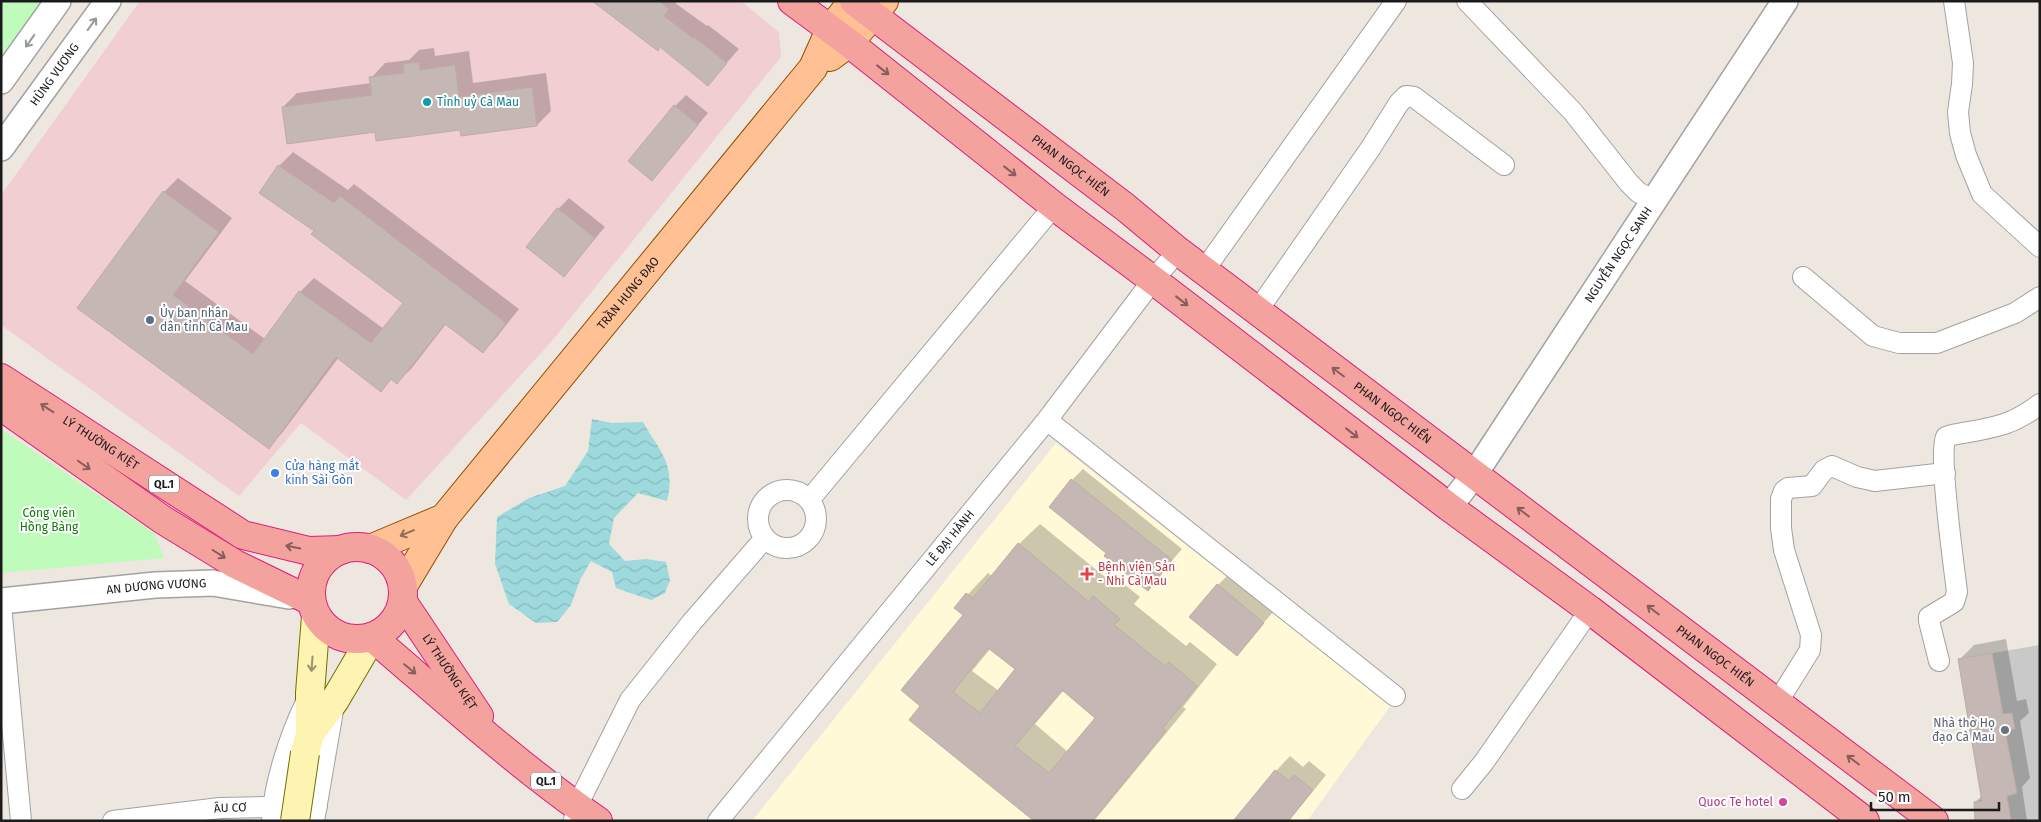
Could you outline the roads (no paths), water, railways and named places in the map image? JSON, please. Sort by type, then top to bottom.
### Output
[{"type":"highway","points":[[792,1],[1054,206],[1449,507],[1590,610],[1865,821]]},
{"type":"highway","name":"PHAN NGỌC HIỂN","points":[[866,5],[1178,251],[1205,269],[1474,475],[1934,821]]},
{"type":"highway","name":"LÝ THƯỜNG KIỆT","points":[[1,378],[243,535],[309,550],[341,550]]},
{"type":"highway","name":"LÝ THƯỜNG KIỆT","points":[[1,406],[164,520],[235,564],[313,608]]},
{"type":"highway","name":"QL.1","points":[[313,608],[323,626],[333,634],[356,640],[372,637],[387,630],[397,617],[403,594],[399,574],[392,563],[382,554],[370,549],[357,547],[341,550]]},
{"type":"highway","points":[[313,608],[311,585],[316,570],[327,558],[341,550]]},
{"type":"highway","name":"LÝ THƯỜNG KIỆT","points":[[403,594],[494,741]]},
{"type":"highway","name":"LÝ THƯỜNG KIỆT","points":[[372,637],[583,816]]},
{"type":"main road","name":"TRẦN HƯNG ĐẠO","points":[[403,594],[444,518],[866,5]]},
{"type":"main road","name":"TRẦN HƯNG ĐẠO","points":[[370,549],[444,518]]},
{"type":"main road","points":[[313,608],[323,696]]},
{"type":"main road","points":[[294,815],[308,743],[323,696],[372,637]]},
{"type":"street","points":[[1,81],[58,1]]},
{"type":"street","name":"HÙNG VƯƠNG","points":[[1,148],[108,1]]},
{"type":"street","points":[[1205,269],[1396,1]]},
{"type":"street","points":[[1467,1],[1573,112],[1629,183],[1638,192],[1654,201]]},
{"type":"street","name":"NGUYỄN NGỌC SANH","points":[[1449,507],[1474,475],[1785,1]]},
{"type":"street","points":[[1954,1],[1963,63],[1958,119],[1966,155],[1982,194],[2040,247]]},
{"type":"street","points":[[1258,310],[1370,149],[1399,103],[1406,96],[1414,97],[1504,165]]},
{"type":"street","points":[[810,500],[1054,206]]},
{"type":"street","name":"LÊ ĐẠI HÀNH","points":[[718,821],[1047,420],[1153,280],[1178,251]]},
{"type":"street","points":[[1803,277],[1873,336],[1899,344],[1937,343],[2015,313],[2040,297]]},
{"type":"street","points":[[1939,661],[1928,621],[1929,617],[1954,602],[1957,592],[1943,452],[1946,437],[2005,425],[2022,417],[2040,404]]},
{"type":"street","points":[[1047,420],[1395,696]]},
{"type":"street","points":[[1778,703],[1810,650],[1811,635],[1784,550],[1781,528],[1781,499],[1784,491],[1790,487],[1812,486],[1824,470],[1832,466],[1857,477],[1875,481],[1945,473]]},
{"type":"street","points":[[782,490],[798,491],[810,500],[818,518],[816,529],[802,545],[779,548],[765,538],[760,530],[758,520],[759,509],[764,500],[782,490]]},
{"type":"street","points":[[583,816],[630,700],[692,622],[765,538]]},
{"type":"street","name":"AN DƯƠNG VƯƠNG","points":[[1,601],[155,585],[213,583],[259,590],[313,608]]},
{"type":"street","points":[[1,606],[21,821]]},
{"type":"street","points":[[1462,789],[1484,762],[1590,610]]},
{"type":"street","points":[[294,815],[323,696]]},
{"type":"street","points":[[294,815],[283,765],[297,723],[323,696]]},
{"type":"street","name":"ÂU CƠ","points":[[113,821],[220,808],[294,815]]},
{"type":"water","points":[[592,419],[612,423],[643,422],[665,459],[669,477],[667,501],[638,493],[614,518],[609,544],[625,561],[646,559],[666,562],[670,580],[665,593],[651,600],[616,588],[612,572],[591,561],[580,580],[571,605],[557,622],[536,623],[509,604],[495,564],[497,517],[529,498],[565,486],[588,451]]},
{"type":"place","name":"Tỉnh uỷ Cà Mau","points":[[427,102]]},
{"type":"place","name":"Ủy ban nhân dân tỉnh Cà Mau","points":[[150,320]]},
{"type":"place","name":"Cửa hàng mắt kính Sài Gòn","points":[[275,473]]},
{"type":"place","name":"Bệnh viện Sản - Nhi Cà Mau","points":[[1087,574]]},
{"type":"place","name":"Nhà thờ Họ đạo Cà Mau","points":[[2005,730]]},
{"type":"place","name":"Quoc Te hotel","points":[[1783,802]]},
{"type":"park label","name":"Công viên Hồng Bàng","points":[[49,520]]}]
